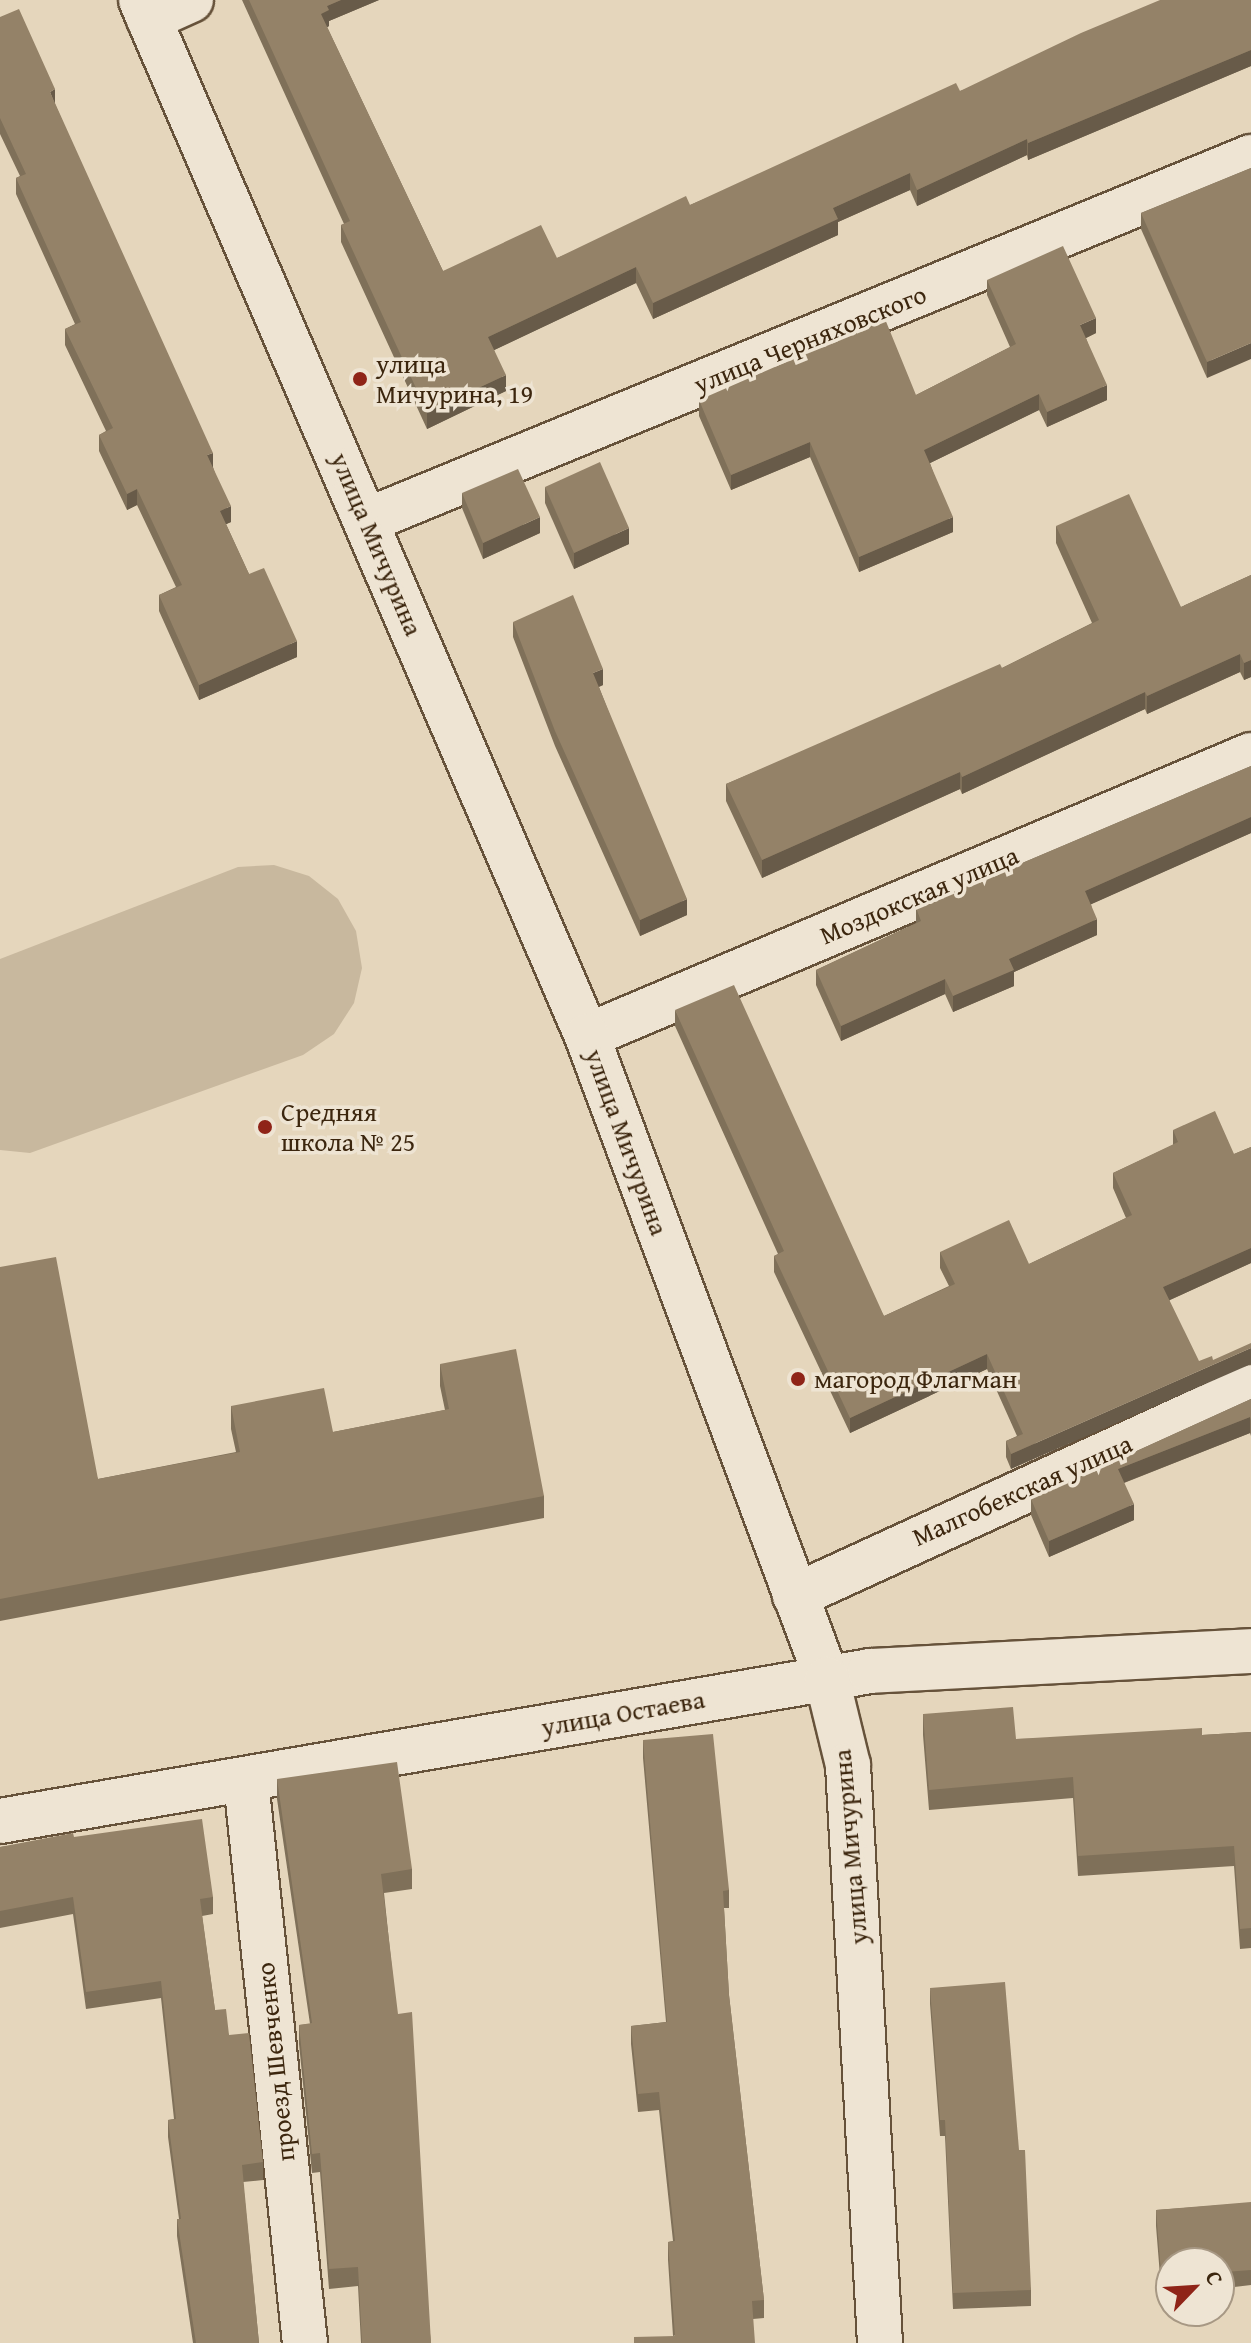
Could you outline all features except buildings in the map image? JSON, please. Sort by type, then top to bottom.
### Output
[{"type":"street","points":[[145,9],[191,0]]},
{"type":"street","name":"улица Мичурина","points":[[145,9],[368,520],[587,1036],[827,1679],[848,1765],[880,2343]]},
{"type":"street","name":"улица Черняховского","points":[[368,520],[1251,157]]},
{"type":"street","name":"Моздокская улица","points":[[587,1036],[1251,755]]},
{"type":"street","name":"Малгобекская улица","points":[[795,1596],[1251,1387]]},
{"type":"street","name":"улица Остаева","points":[[0,1821],[899,1668],[1251,1651]]},
{"type":"street","name":"проезд Шевченко","points":[[246,1781],[305,2343]]},
{"type":"shaded area","points":[[274,865],[309,876],[338,899],[356,931],[362,968],[354,1003],[334,1034],[303,1055],[30,1153],[0,1150],[0,959],[238,867]]},
{"type":"place","name":"улица Мичурина, 19","points":[[360,379]]},
{"type":"place","name":"Средняя школа № 25","points":[[265,1127]]},
{"type":"place","name":"магород Флагман","points":[[798,1379]]}]
